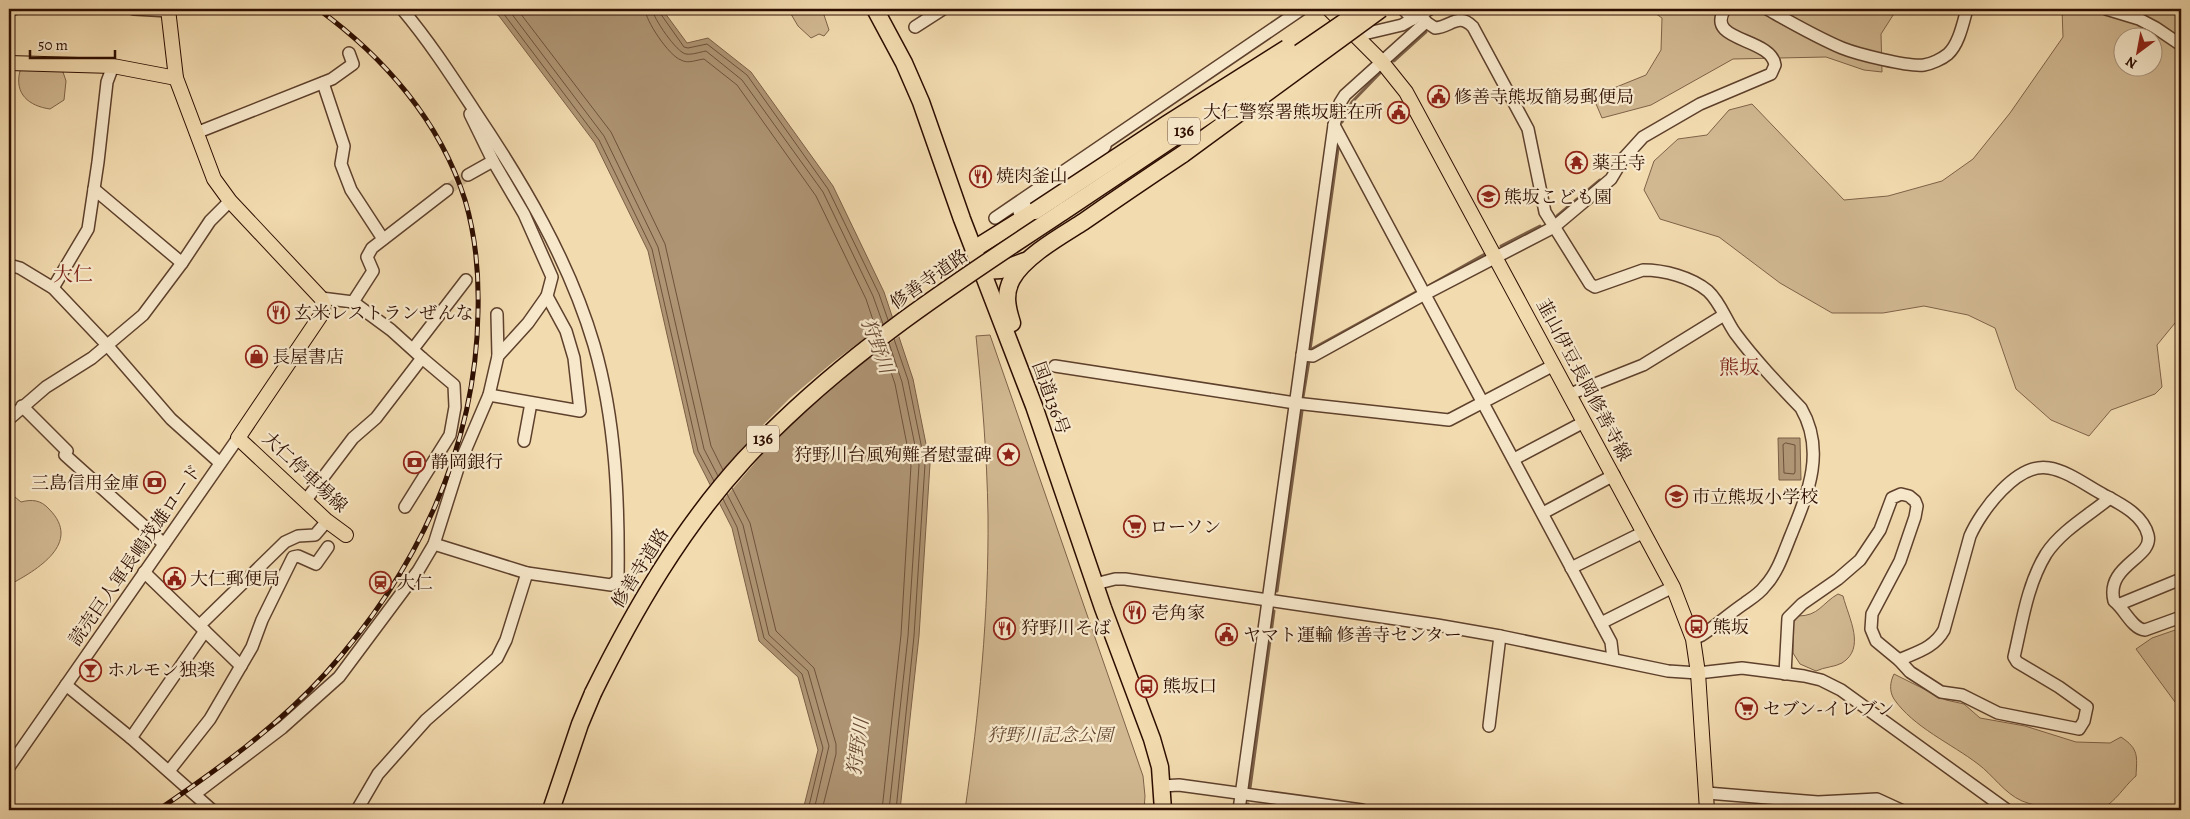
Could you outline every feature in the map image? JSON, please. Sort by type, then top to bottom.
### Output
[{"type":"highway","name":"国道136号","points":[[875,9],[904,63],[921,102],[982,272],[1034,406],[1095,584],[1152,739],[1160,767],[1163,810]]},
{"type":"highway","points":[[974,249],[1035,212],[1167,124],[1352,9]]},
{"type":"highway","name":"修善寺道路","points":[[551,810],[580,724],[638,605],[675,548],[707,504],[742,462],[778,424],[844,365],[883,336],[1004,251],[1363,9]]},
{"type":"highway","points":[[1034,406],[1031,373],[1006,303],[1008,287],[1012,279],[1028,261],[1184,154],[1381,9]]},
{"type":"highway","points":[[982,272],[1001,270],[1022,261],[1028,261]]},
{"type":"main road","name":"韮山伊豆長岡修善寺線","points":[[1329,9],[1382,62],[1406,92],[1673,587],[1693,639],[1698,673],[1706,810]]},
{"type":"main road","points":[[168,10],[176,78],[214,179],[230,201],[321,298],[324,306],[321,315],[238,438]]},
{"type":"main road","points":[[9,63],[112,66],[176,78]]},
{"type":"main road","name":"大仁停車場線","points":[[238,438],[327,521],[346,535]]},
{"type":"street","points":[[9,10],[14,9]]},
{"type":"street","points":[[134,9],[168,10]]},
{"type":"street","points":[[402,9],[433,48],[502,152],[542,220],[581,305],[594,347],[602,386],[616,476],[618,580],[611,585],[528,573],[434,544]]},
{"type":"street","points":[[915,27],[942,9]]},
{"type":"street","points":[[995,218],[1302,9]]},
{"type":"street","points":[[1403,9],[1423,16],[1434,28],[1461,20],[1468,22],[1473,27],[1528,129],[1533,147],[1542,204],[1554,227],[1590,284],[1595,287],[1643,270],[1666,273],[1689,280],[1709,292],[1760,364],[1800,408],[1810,427],[1814,451],[1813,473],[1803,507],[1773,576],[1755,595],[1702,635],[1693,639]]},
{"type":"street","points":[[1302,354],[1313,356],[1496,256],[1554,227],[1611,179],[1622,159],[1643,137],[1700,104],[1771,74],[1775,65],[1771,54],[1758,45],[1736,38],[1726,31],[1720,22],[1720,16],[1724,9]]},
{"type":"street","points":[[1767,9],[1823,40],[1844,49],[1909,64],[1924,65],[1935,62],[1948,54],[1956,44],[1967,9]]},
{"type":"street","points":[[2106,9],[2139,19],[2181,45]]},
{"type":"street","points":[[1358,38],[1368,33],[1402,25],[1423,16]]},
{"type":"street","points":[[1239,810],[1334,125],[1340,103],[1345,95],[1382,62],[1423,16]]},
{"type":"street","points":[[196,133],[332,79],[353,64],[349,53]]},
{"type":"street","points":[[52,288],[88,230],[107,82],[112,66]]},
{"type":"street","points":[[323,83],[344,146],[341,164],[351,190],[383,239]]},
{"type":"street","points":[[468,100],[470,113],[492,161],[524,214],[552,277],[548,296],[528,323],[498,356]]},
{"type":"street","points":[[1334,125],[1611,642],[1613,659]]},
{"type":"street","points":[[1012,226],[1017,213],[1096,160],[1108,142]]},
{"type":"street","points":[[468,175],[492,161]]},
{"type":"street","points":[[94,189],[182,263]]},
{"type":"street","points":[[352,302],[373,271],[367,258],[372,248],[447,190]]},
{"type":"street","points":[[9,419],[22,406],[50,385],[92,358],[142,314],[182,263],[210,221],[230,201]]},
{"type":"street","name":"読売巨人軍長嶋茂雄ロード","points":[[9,265],[20,268],[52,288],[107,345],[170,419],[220,463],[9,767]]},
{"type":"street","points":[[413,349],[466,280]]},
{"type":"street","points":[[489,395],[580,411],[574,358],[566,331],[548,296]]},
{"type":"street","points":[[321,298],[352,302],[413,349],[454,385],[455,407],[450,435],[404,507]]},
{"type":"street","points":[[195,794],[282,728],[339,677],[418,571],[434,544],[459,465],[489,395],[498,356],[497,314]]},
{"type":"street","points":[[1570,394],[1644,365],[1724,315]]},
{"type":"street","points":[[306,500],[353,438],[376,418],[422,358]]},
{"type":"street","points":[[1055,366],[1295,403],[1449,420],[1554,365]]},
{"type":"street","points":[[524,441],[531,403]]},
{"type":"street","points":[[22,406],[67,451],[65,455],[164,544]]},
{"type":"street","points":[[1514,458],[1584,422]]},
{"type":"street","points":[[220,463],[238,438]]},
{"type":"street","points":[[1898,660],[1930,646],[1939,639],[1944,630],[1970,536],[1976,522],[1991,502],[2022,474],[2040,467],[2052,468],[2110,498],[2137,516],[2149,537],[2148,543],[2143,552],[2118,574],[2113,597],[2114,601],[2120,604],[2140,630],[2181,617]]},
{"type":"street","points":[[1543,513],[1614,475]]},
{"type":"street","points":[[1785,674],[1788,618],[1802,604],[1838,579],[1860,560],[1880,530],[1892,498],[1901,494],[1909,496],[1915,501],[1915,517],[1900,561],[1870,622],[1872,635],[1876,641],[1910,672],[1941,692],[1962,695],[1998,713],[2079,729],[2087,708],[2059,687],[2017,662],[2014,658],[2026,605],[2037,571],[2047,553],[2060,538],[2110,498]]},
{"type":"street","points":[[131,738],[202,628],[285,542],[298,536],[315,535],[327,521]]},
{"type":"street","points":[[1571,568],[1644,532]]},
{"type":"street","points":[[169,771],[210,719],[241,666],[252,647],[262,620],[293,557],[298,556],[316,564],[328,547]]},
{"type":"street","points":[[144,572],[241,666]]},
{"type":"street","points":[[357,810],[378,774],[426,720],[497,658],[506,640],[528,573]]},
{"type":"street","points":[[1095,584],[1115,579],[1125,579],[1500,636],[1668,671],[1698,673],[1742,668],[1821,680],[1841,690],[2007,810]]},
{"type":"street","points":[[2120,604],[2181,579]]},
{"type":"street","points":[[1600,623],[1673,587]]},
{"type":"street","points":[[1489,726],[1500,636]]},
{"type":"street","points":[[66,685],[131,738],[212,810]]},
{"type":"street","points":[[1162,786],[1179,784],[1362,810]]},
{"type":"street","points":[[1706,793],[1818,802],[1877,799],[1901,810]]},
{"type":"green space","points":[[788,9],[822,9],[829,30],[824,36],[819,34],[811,38],[798,26]]},
{"type":"green space","points":[[1649,9],[1897,9],[1881,34],[1882,72],[1864,70],[1826,57],[1733,59],[1651,105],[1602,118],[1594,99],[1604,92],[1646,75],[1661,50],[1662,18]]},
{"type":"green space","points":[[2062,9],[2181,9],[2181,322],[2175,323],[2157,345],[2162,387],[2155,394],[2111,410],[2089,436],[2051,420],[2016,389],[1995,328],[1968,315],[1924,306],[1883,313],[1832,313],[1780,283],[1719,237],[1660,219],[1644,190],[1654,161],[1678,139],[1707,135],[1729,110],[1752,104],[1844,200],[1888,196],[1942,181],[1973,159],[2010,113],[2063,37]]},
{"type":"green space","points":[[27,69],[55,69],[63,72],[66,81],[64,100],[50,109],[36,105],[25,98],[19,86],[19,79],[20,71]]},
{"type":"green space","name":"狩野川記念公園","points":[[990,335],[1143,776],[1144,810],[965,810],[975,737],[982,663],[988,552],[985,448],[976,336]]},
{"type":"green space","points":[[9,492],[21,502],[36,501],[46,506],[58,521],[61,533],[59,544],[43,563],[32,572],[9,585]]},
{"type":"green space","points":[[1838,594],[1843,596],[1852,623],[1854,632],[1853,649],[1849,657],[1842,663],[1816,671],[1800,664],[1793,653],[1793,623],[1798,616],[1811,614]]},
{"type":"green space","points":[[2181,628],[2181,698],[2175,702],[2136,649],[2152,638]]},
{"type":"green space","points":[[1894,674],[1946,700],[1964,704],[1980,718],[2025,726],[2076,742],[2110,743],[2121,737],[2131,745],[2136,754],[2136,776],[2113,801],[2096,810],[2059,810],[2022,801],[2004,789],[1978,764],[1911,718],[1891,693],[1891,683]]},
{"type":"water","name":"狩野川","points":[[489,9],[662,9],[687,43],[708,38],[751,72],[833,186],[884,292],[913,379],[930,464],[919,636],[900,810],[803,810],[818,750],[798,677],[759,641],[732,528],[694,453],[648,251],[595,143],[499,16]]},
{"type":"water","points":[[1778,438],[1800,438],[1801,480],[1779,480]]},
{"type":"pier","points":[[894,316],[901,335],[864,362],[797,419],[765,451],[718,506],[708,487],[757,431],[790,398],[833,362]]},
{"type":"waterway","points":[[1394,61],[1426,32]]},
{"type":"waterway","points":[[1342,122],[1352,102],[1380,73]]},
{"type":"waterway","points":[[1310,350],[1338,149]]},
{"type":"waterway","points":[[1557,216],[1600,180]]},
{"type":"waterway","points":[[1501,246],[1540,226]]},
{"type":"waterway","points":[[1430,285],[1485,254]]},
{"type":"waterway","points":[[1310,350],[1416,292]]},
{"type":"waterway","points":[[1303,397],[1309,361]]},
{"type":"waterway","points":[[1277,591],[1302,411]]},
{"type":"waterway","points":[[1250,788],[1274,611]]},
{"type":"waterway","points":[[1247,810],[1248,804]]},
{"type":"tunnel","points":[[447,190],[468,175]]},
{"type":"railway","points":[[158,810],[267,730],[325,674],[358,635],[387,594],[413,551],[435,506],[453,460],[466,412],[475,363],[478,298],[474,242],[465,200],[441,144],[407,93],[365,48],[318,9]]},
{"type":"place","name":"修善寺熊坂簡易郵便局","points":[[1438,97]]},
{"type":"place","name":"大仁警察署熊坂駐在所","points":[[1399,112]]},
{"type":"place","name":"薬王寺","points":[[1576,163]]},
{"type":"place","name":"焼肉釜山","points":[[980,176]]},
{"type":"place","name":"熊坂こども園","points":[[1488,197]]},
{"type":"place","name":"玄米レストランぜんな","points":[[278,313]]},
{"type":"place","name":"長屋書店","points":[[256,357]]},
{"type":"place","name":"狩野川台風殉難者慰霊碑","points":[[1008,455]]},
{"type":"place","name":"静岡銀行","points":[[415,462]]},
{"type":"place","name":"三島信用金庫","points":[[155,483]]},
{"type":"place","name":"市立熊坂小学校","points":[[1676,497]]},
{"type":"place","name":"ローソン","points":[[1134,527]]},
{"type":"place","name":"大仁郵便局","points":[[174,579]]},
{"type":"place","name":"大仁","points":[[381,583]]},
{"type":"place","name":"壱角家","points":[[1135,613]]},
{"type":"place","name":"熊坂","points":[[1697,627]]},
{"type":"place","name":"狩野川そば","points":[[1005,628]]},
{"type":"place","name":"ヤマト運輸 修善寺センター","points":[[1227,635]]},
{"type":"place","name":"ホルモン独楽","points":[[91,670]]},
{"type":"place","name":"熊坂口","points":[[1147,686]]},
{"type":"place","name":"セブン-イレブン","points":[[1747,709]]},
{"type":"district","name":"大仁","points":[[73,274]]},
{"type":"district","name":"熊坂","points":[[1739,367]]}]
